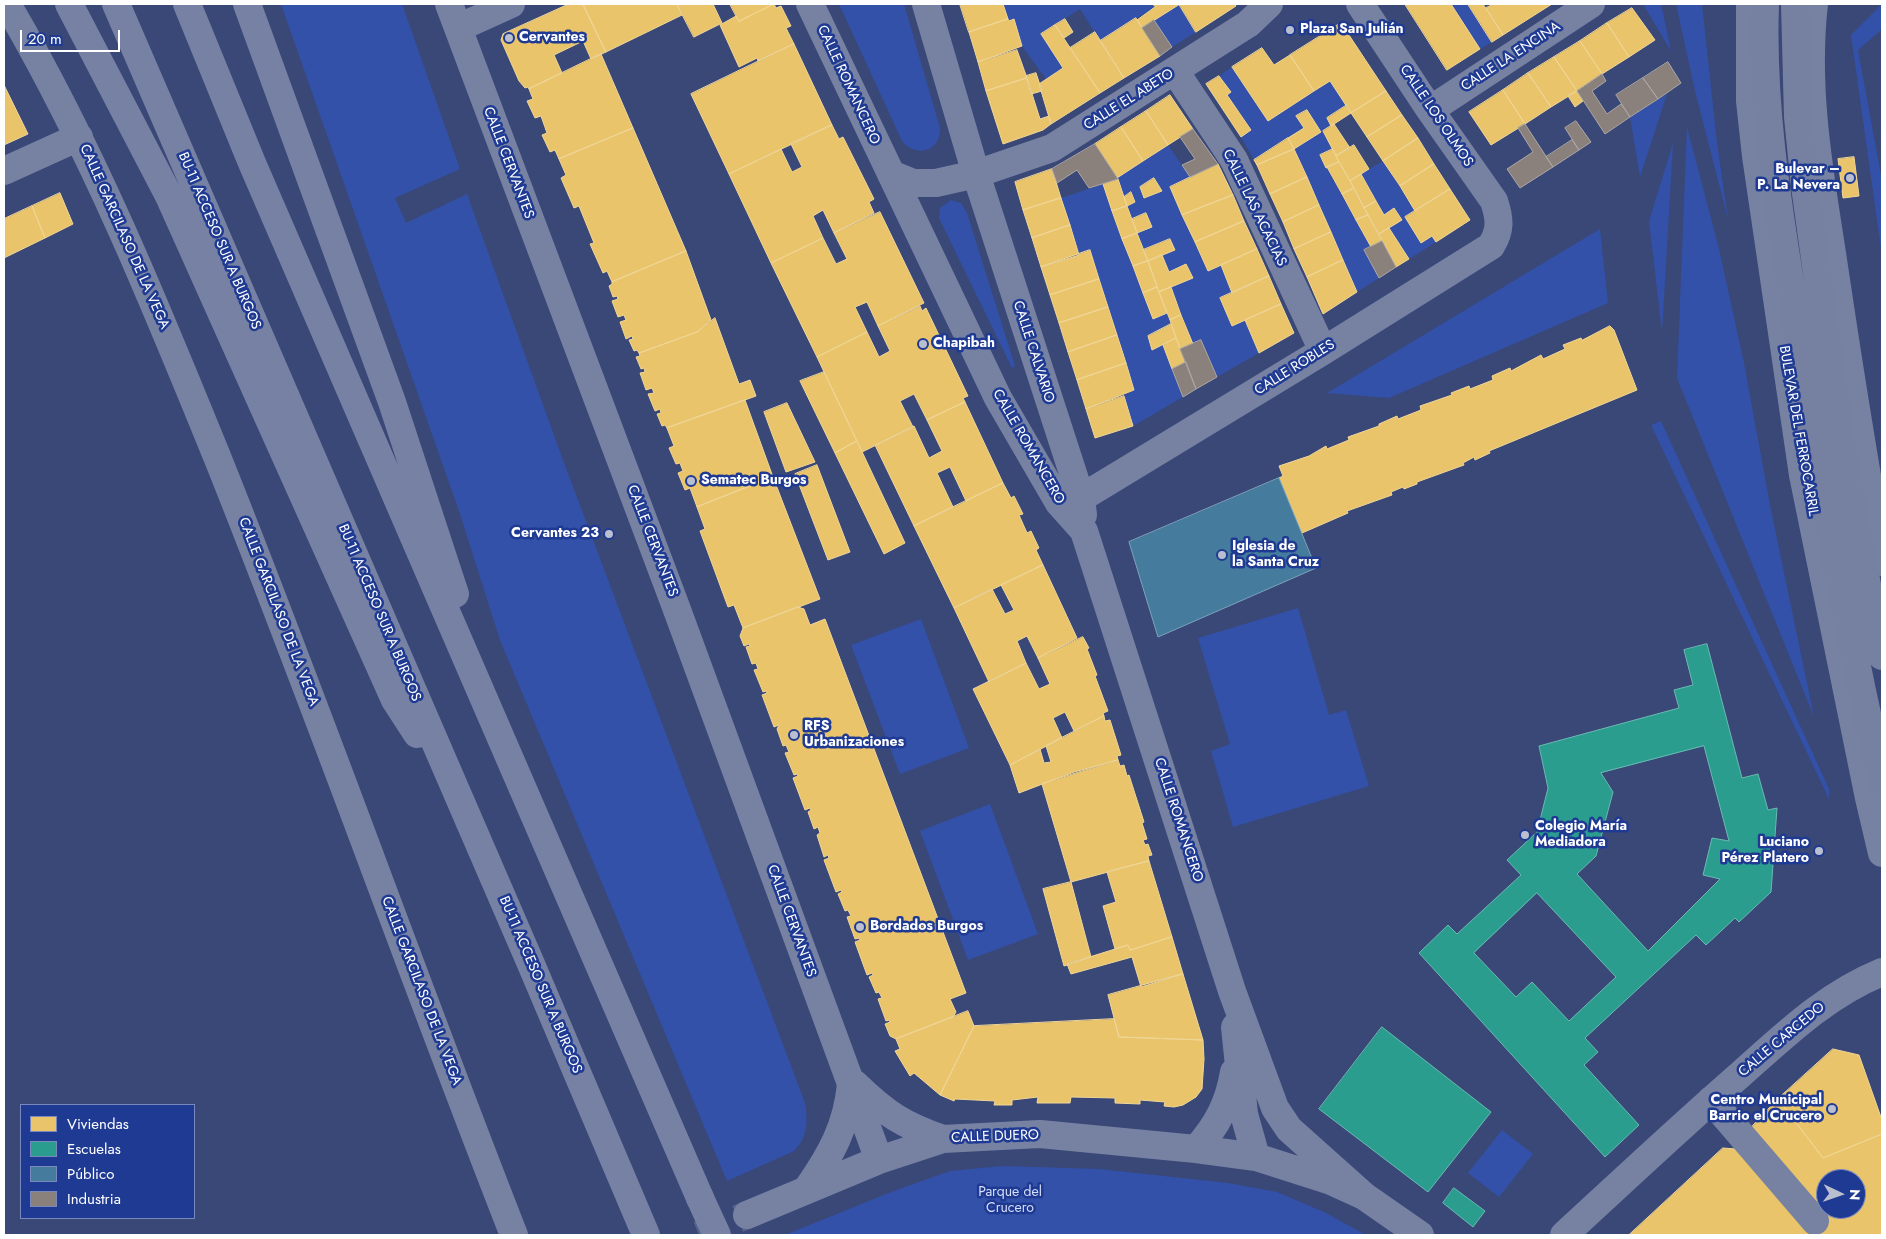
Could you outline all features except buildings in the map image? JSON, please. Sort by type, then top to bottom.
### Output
[{"type":"highway","points":[[69,4],[169,196],[395,700],[461,803]]},
{"type":"highway","name":"BU-11 ACCESO SUR A BURGOS","points":[[116,4],[644,1229]]},
{"type":"highway","points":[[187,4],[256,172],[716,1235]]},
{"type":"highway","points":[[247,4],[392,402],[514,771]]},
{"type":"main road","name":"BULEVAR DEL FERROCARRIL","points":[[1765,4],[1766,116],[1774,180],[1824,495],[1865,706],[1882,781]]},
{"type":"main road","points":[[1795,4],[1798,117],[1806,195],[1839,431],[1882,656]]},
{"type":"street","name":"CALLE GARCILASO DE LA VEGA","points":[[7,4],[79,137],[145,278],[285,627],[514,1235]]},
{"type":"street","points":[[453,16],[511,4]]},
{"type":"street","name":"CALLE ROMANCERO","points":[[810,4],[998,398],[1059,503],[1084,531],[1232,991],[1275,1108],[1289,1129],[1364,1196]]},
{"type":"street","name":"CALLE CALVARIO","points":[[926,4],[976,174],[1080,498],[1084,531]]},
{"type":"street","name":"CALLE EL ABETO","points":[[976,174],[1052,148],[1248,24],[1270,4]]},
{"type":"street","name":"CALLE LA ENCINA","points":[[1430,110],[1592,4]]},
{"type":"street","name":"BULEVAR DEL FERROCARRIL","points":[[1750,4],[1750,101],[1756,156],[1802,465],[1869,798],[1882,853]]},
{"type":"street","points":[[1814,4],[1810,91],[1819,172],[1882,562]]},
{"type":"street","name":"CALLE LOS OLMOS","points":[[1362,6],[1430,110],[1494,202],[1500,219],[1500,228]]},
{"type":"street","name":"CALLE CERVANTES","points":[[453,16],[676,606],[879,1160]]},
{"type":"street","name":"CALLE LAS ACACIAS","points":[[1175,71],[1234,160],[1323,351]]},
{"type":"street","points":[[4,171],[79,137]]},
{"type":"street","points":[[890,174],[913,183],[936,183],[976,174]]},
{"type":"street","name":"CALLE ROBLES","points":[[1080,498],[1323,351],[1490,246],[1500,228]]},
{"type":"street","name":"CALLE CARCEDO","points":[[1564,1235],[1711,1100],[1816,1008],[1863,980],[1882,972]]},
{"type":"street","name":"CALLE ROMANCERO","points":[[1232,991],[1244,1114],[1256,1157]]},
{"type":"street","name":"CALLE ROMANCERO","points":[[1196,1149],[1211,1133],[1228,1100],[1237,1051]]},
{"type":"street","name":"CALLE CERVANTES","points":[[851,1080],[890,1116],[943,1139]]},
{"type":"street","name":"CALLE CERVANTES","points":[[807,1189],[836,1144],[849,1106],[851,1080]]},
{"type":"street","points":[[1711,1100],[1815,1221]]},
{"type":"street","points":[[1256,1157],[1270,1138],[1275,1108]]},
{"type":"street","name":"CALLE DUERO","points":[[747,1215],[879,1160],[943,1139],[1040,1134],[1196,1149],[1256,1157],[1305,1171],[1364,1196],[1420,1235]]},
{"type":"green space","points":[[281,4],[402,4],[460,169],[395,198],[406,223],[467,194],[564,463],[805,1103],[806,1128],[799,1146],[794,1151],[727,1181],[500,640],[459,511]]},
{"type":"green space","points":[[839,4],[904,4],[940,128],[939,136],[932,147],[920,151],[914,150],[902,141]]},
{"type":"green space","points":[[1003,4],[1153,4],[1155,7],[1100,41],[1080,9],[1041,34],[1063,68],[1046,79],[1022,46],[1014,20],[1009,21]]},
{"type":"green space","points":[[1179,4],[1196,32],[1172,47],[1154,20]]},
{"type":"green space","points":[[1451,4],[1468,4],[1492,42],[1480,49]]},
{"type":"green space","points":[[1643,4],[1661,4],[1671,51]]},
{"type":"green space","points":[[1676,4],[1702,4],[1717,143],[1728,219],[1695,91]]},
{"type":"green space","points":[[1882,4],[1882,29],[1858,50],[1882,181],[1882,256],[1851,35]]},
{"type":"green space","points":[[1232,67],[1268,120],[1330,81],[1347,105],[1327,118],[1331,126],[1323,131],[1333,149],[1320,156],[1371,247],[1364,250],[1379,278],[1357,292],[1294,149],[1321,132],[1306,110],[1297,116],[1304,128],[1254,160],[1241,137],[1251,129],[1227,95],[1231,92],[1219,76]]},
{"type":"green space","points":[[1667,94],[1640,177],[1630,117]]},
{"type":"green space","points":[[1687,127],[1719,249],[1744,363],[1770,505],[1814,717],[1677,378]]},
{"type":"green space","points":[[1673,143],[1662,332],[1649,221]]},
{"type":"green space","points":[[1168,145],[1190,177],[1182,215],[1208,270],[1221,265],[1232,293],[1220,298],[1232,325],[1245,320],[1259,353],[1217,377],[1201,340],[1193,344],[1171,287],[1193,278],[1186,264],[1169,272],[1162,255],[1175,250],[1170,239],[1143,250],[1137,233],[1146,213],[1132,219],[1127,206],[1135,202],[1131,192],[1124,197],[1117,178]]},
{"type":"green space","points":[[1383,161],[1415,211],[1405,217],[1421,242],[1432,236],[1436,242],[1409,259],[1389,228],[1394,208],[1384,215],[1361,174]]},
{"type":"green space","points":[[1103,184],[1153,319],[1167,313],[1171,324],[1153,350],[1163,345],[1183,397],[1133,426],[1124,396],[1134,390],[1090,251],[1079,255],[1061,198]]},
{"type":"green space","points":[[951,200],[961,203],[967,213],[1015,366],[1012,368],[939,218],[940,208]]},
{"type":"green space","points":[[1600,229],[1608,303],[1389,398],[1327,393]]},
{"type":"green space","points":[[1661,421],[1829,789],[1829,799],[1651,425]]},
{"type":"green space","points":[[1298,608],[1329,715],[1346,710],[1369,786],[1233,827],[1211,751],[1230,744],[1198,638]]},
{"type":"green space","points":[[921,619],[969,748],[900,774],[851,645]]},
{"type":"green space","points":[[990,804],[1038,934],[968,960],[920,831]]},
{"type":"green space","points":[[1502,1130],[1533,1154],[1499,1197],[1468,1173]]},
{"type":"green space","name":"Parque del Crucero","points":[[1002,1166],[1099,1169],[1228,1183],[1277,1192],[1324,1212],[1366,1235],[785,1235],[891,1192],[950,1171]]},
{"type":"tunnel","points":[[699,1235],[747,1215]]},
{"type":"place","name":"Plaza San Julián","points":[[1290,30]]},
{"type":"place","name":"Cervantes","points":[[509,38]]},
{"type":"place","name":"Bulevar – P. La Nevera","points":[[1850,178]]},
{"type":"place","name":"Chapibah","points":[[923,344]]},
{"type":"place","name":"Sematec Burgos","points":[[691,481]]},
{"type":"place","name":"Cervantes 23","points":[[609,534]]},
{"type":"place","name":"Iglesia de la Santa Cruz","points":[[1222,555]]},
{"type":"place","name":"RFS Urbanizaciones","points":[[794,735]]},
{"type":"place","name":"Colegio María Mediadora","points":[[1525,835]]},
{"type":"place","name":"Luciano Pérez Platero","points":[[1819,851]]},
{"type":"place","name":"Bordados Burgos","points":[[860,927]]},
{"type":"place","name":"Centro Municipal Barrio el Crucero","points":[[1832,1109]]}]
